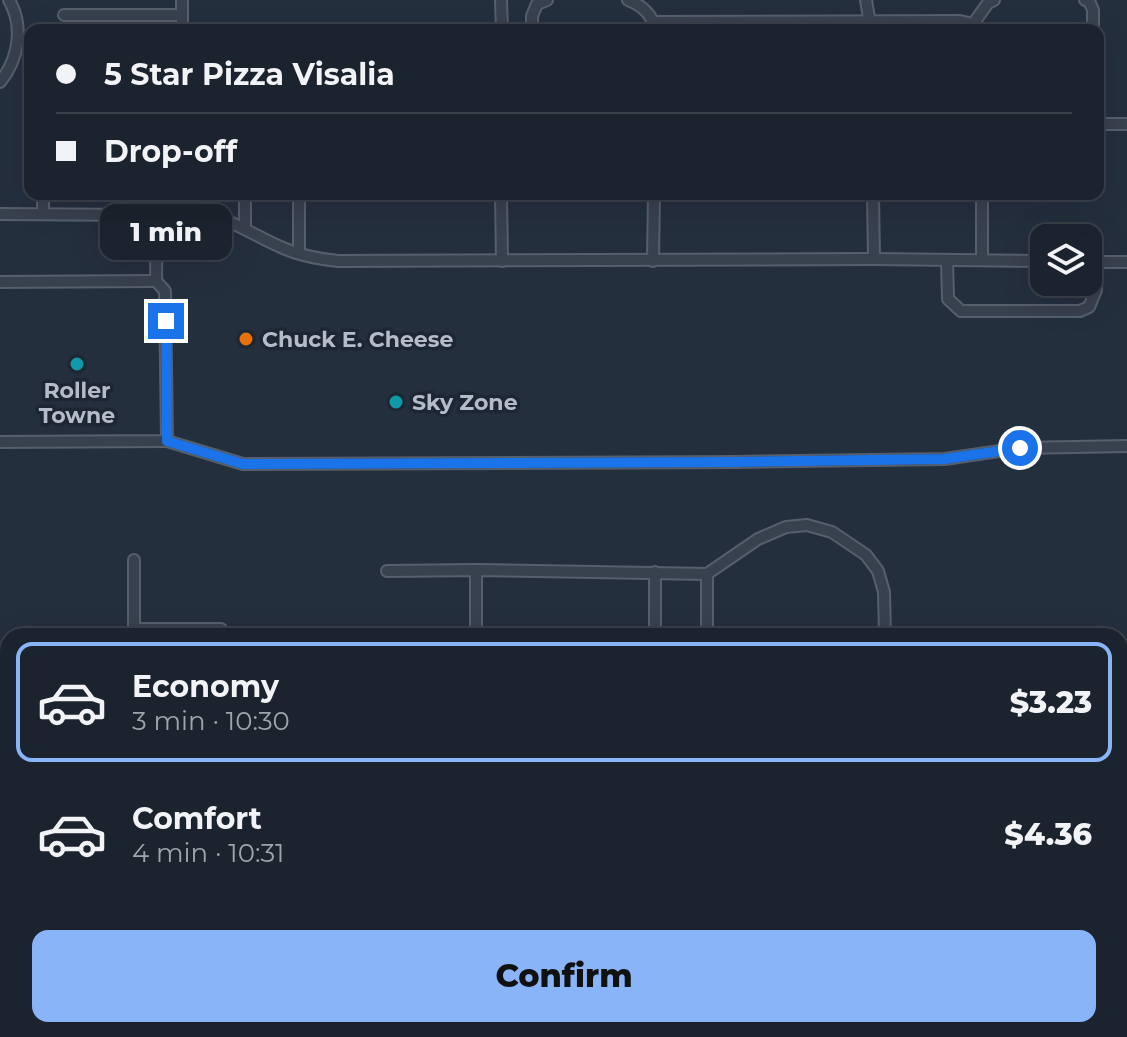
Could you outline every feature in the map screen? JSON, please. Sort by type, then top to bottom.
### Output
[{"type":"lane","points":[[0,82],[12,63],[16,46],[16,12],[9,0]]},
{"type":"lane","points":[[182,0],[182,24]]},
{"type":"lane","points":[[501,0],[502,24]]},
{"type":"lane","points":[[532,24],[537,4],[547,0]]},
{"type":"lane","points":[[628,0],[643,7],[653,24]]},
{"type":"lane","points":[[866,0],[871,24]]},
{"type":"lane","points":[[977,24],[988,3],[994,0]]},
{"type":"lane","points":[[1085,0],[1089,1],[1093,10],[1093,24]]},
{"type":"lane","points":[[64,15],[182,15]]},
{"type":"lane","points":[[907,24],[960,21],[968,24]]},
{"type":"lane","points":[[1104,124],[1127,124]]},
{"type":"lane","points":[[43,200],[43,214]]},
{"type":"lane","points":[[157,200],[156,281],[165,291],[167,441]]},
{"type":"lane","points":[[245,200],[245,227]]},
{"type":"lane","points":[[299,200],[299,253]]},
{"type":"lane","points":[[501,200],[502,261]]},
{"type":"lane","points":[[653,261],[654,200]]},
{"type":"lane","points":[[873,200],[874,259]]},
{"type":"lane","points":[[982,200],[982,260]]},
{"type":"lane","points":[[0,214],[142,215],[156,208],[192,209],[245,227],[283,248],[338,261],[1030,261]]},
{"type":"lane","points":[[947,260],[948,299],[961,311],[1080,311],[1089,307],[1095,296]]},
{"type":"lane","points":[[1102,262],[1127,262]]},
{"type":"lane","points":[[0,282],[156,281]]},
{"type":"lane","points":[[0,442],[167,441],[243,464],[945,459],[1020,448],[1127,446]]},
{"type":"lane","points":[[387,571],[707,574],[758,539],[786,527],[807,525],[832,532],[866,555],[878,571],[884,592],[885,628]]},
{"type":"lane","points":[[134,560],[134,628]]},
{"type":"lane","points":[[476,570],[476,628]]},
{"type":"lane","points":[[655,572],[655,628]]},
{"type":"lane","points":[[707,574],[707,628]]},
{"type":"place","name":"Chuck E. Cheese","points":[[246,339]]},
{"type":"place","name":"Roller Towne","points":[[77,364]]},
{"type":"place","name":"Sky Zone","points":[[396,402]]},
{"type":"route","points":[[166,321],[167,441],[243,464],[945,459],[1020,448]]}]
